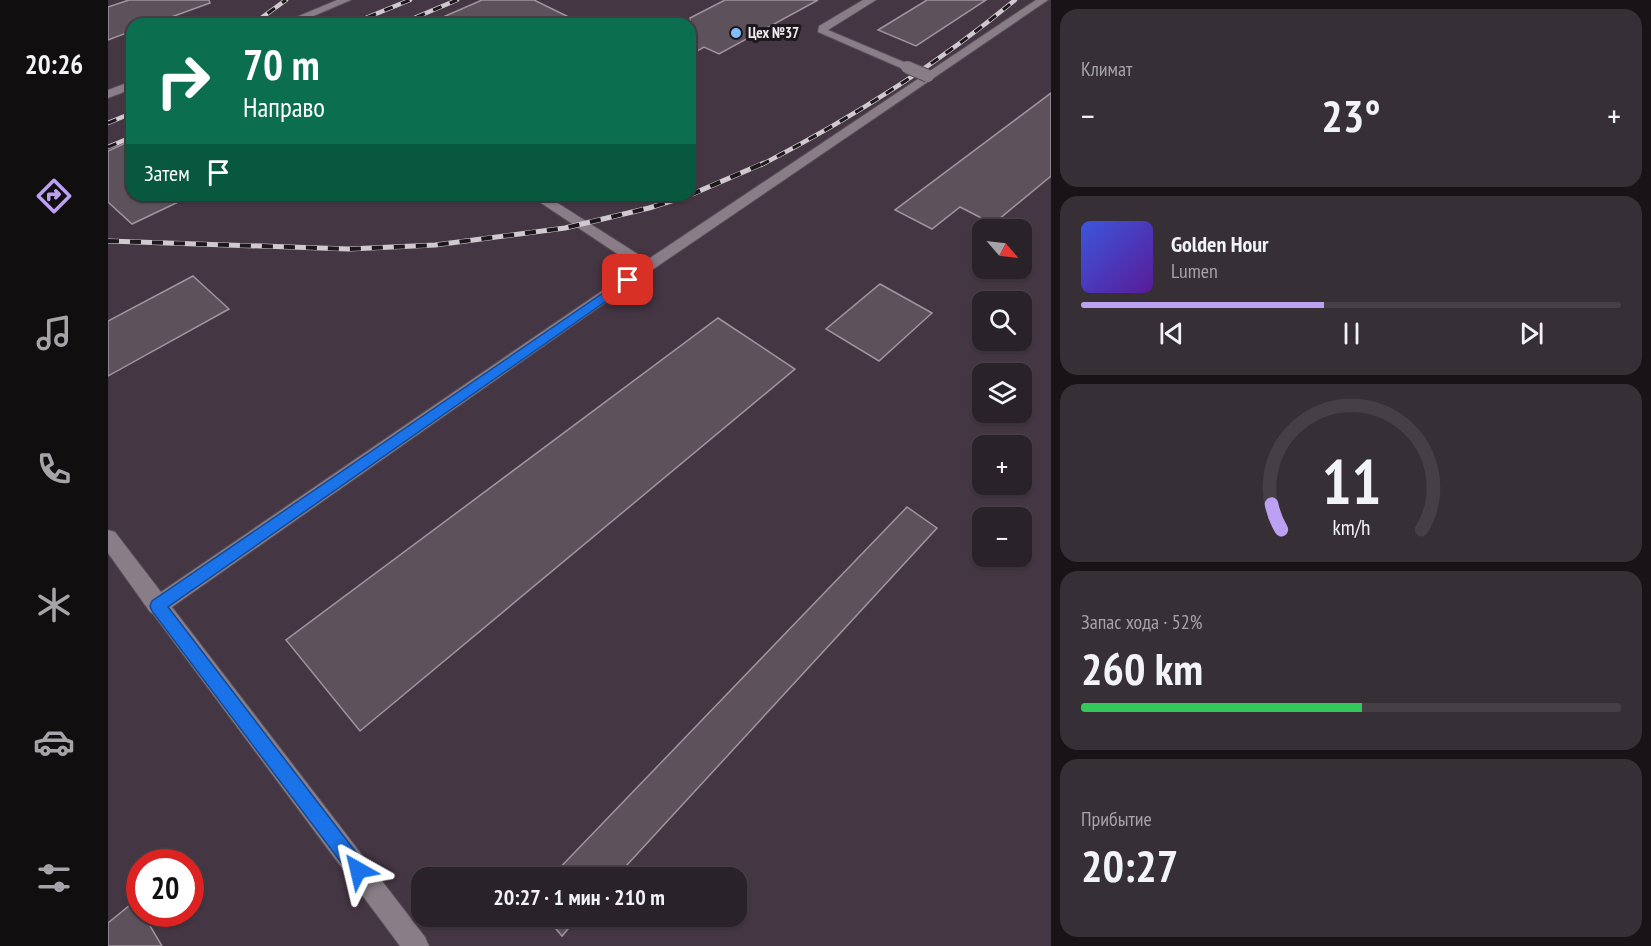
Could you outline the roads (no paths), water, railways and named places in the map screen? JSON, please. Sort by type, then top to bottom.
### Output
[{"type":"lane","points":[[300,18],[346,0]]},
{"type":"lane","points":[[871,0],[823,28],[823,32],[928,76]]},
{"type":"lane","points":[[157,606],[647,267],[1043,0]]},
{"type":"lane","points":[[108,94],[126,87]]},
{"type":"lane","points":[[545,201],[647,267]]},
{"type":"lane","points":[[108,538],[157,606],[416,946]]},
{"type":"railway","points":[[261,18],[286,0]]},
{"type":"railway","points":[[366,18],[410,0]]},
{"type":"railway","points":[[414,18],[457,0]]},
{"type":"railway","points":[[761,165],[827,129],[892,89],[986,24],[1015,0]]},
{"type":"railway","points":[[108,123],[126,116]]},
{"type":"railway","points":[[108,147],[126,140]]},
{"type":"railway","points":[[696,192],[764,163]]},
{"type":"railway","points":[[108,241],[349,249],[435,245],[565,228],[671,201]]},
{"type":"place","name":"Цех №37","points":[[736,33]]}]
